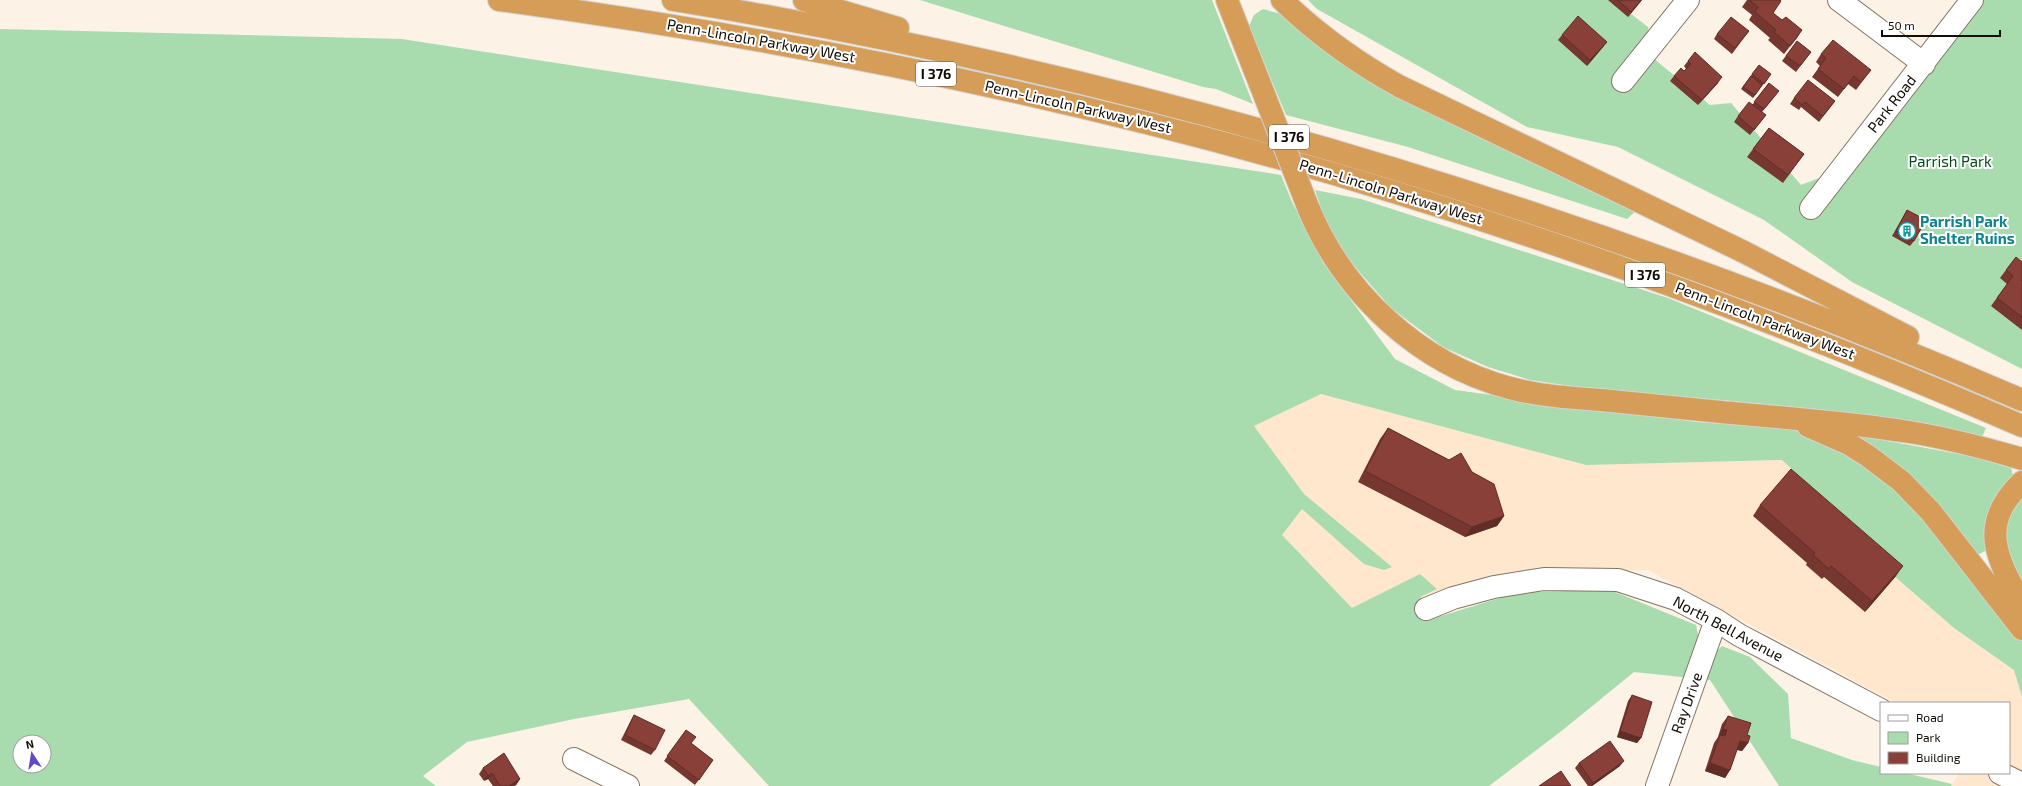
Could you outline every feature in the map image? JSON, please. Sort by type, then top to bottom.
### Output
[{"type":"highway","name":"Penn-Lincoln Parkway West","points":[[499,0],[632,19],[850,57],[1060,102],[1251,151],[1392,191],[1611,263],[1826,343],[2022,426]]},
{"type":"highway","name":"Penn-Lincoln Parkway West","points":[[673,0],[840,29],[1065,79],[1289,137],[1399,169],[1517,206],[1728,280],[1835,321],[2022,399]]},
{"type":"highway","points":[[804,0],[1065,79]]},
{"type":"highway","points":[[1282,0],[1317,32],[1345,54],[1399,86],[1742,251],[2022,399]]},
{"type":"highway","points":[[1235,6],[1260,84],[1315,225],[1337,263],[1376,310],[1421,347],[1465,371],[1510,388],[1545,394],[1791,418],[1909,432],[1943,438],[2022,458]]},
{"type":"highway","points":[[1791,418],[1849,444],[1874,460],[1901,481],[1931,512],[2022,629]]},
{"type":"highway","points":[[2022,482],[2005,501],[1996,522],[1994,532],[1998,555],[2004,570],[2022,604]]},
{"type":"street","points":[[1623,81],[1688,0]]},
{"type":"street","points":[[1839,0],[1924,64]]},
{"type":"street","name":"Park Road","points":[[1811,208],[1924,64],[1972,0]]},
{"type":"street","name":"North Bell Avenue","points":[[1426,609],[1453,598],[1494,587],[1544,579],[1618,580],[1676,599],[1880,709]]},
{"type":"street","name":"Ray Drive","points":[[1657,786],[1716,620]]},
{"type":"street","points":[[574,760],[628,786]]},
{"type":"street","points":[[2002,774],[2022,784]]},
{"type":"shaded area","points":[[1321,394],[1586,465],[1782,460],[2022,677],[2022,786],[1951,786],[1958,774],[2010,774],[2010,702],[1894,702],[1648,570],[1511,571],[1392,612],[1329,630],[1166,448]]},
{"type":"green space","points":[[920,0],[1212,0],[1253,104],[1216,89],[1203,87]]},
{"type":"green space","name":"Parrish Park","points":[[1308,0],[1613,0],[1648,27],[1653,58],[1710,105],[1731,103],[1801,185],[1858,163],[1975,0],[2022,0],[2022,369],[1852,282],[1764,220],[1618,147],[1527,127],[1317,9]]},
{"type":"green space","points":[[1263,9],[1285,15],[1638,209],[1627,219],[1408,147],[1286,115],[1249,26],[1254,15]]},
{"type":"green space","points":[[0,29],[402,39],[1281,175],[1292,202],[1324,264],[1395,359],[1455,390],[1696,422],[1787,428],[1818,438],[1879,474],[1925,512],[2022,637],[2022,697],[2014,670],[1954,628],[1784,480],[1806,482],[1782,460],[1586,465],[1321,394],[1254,426],[1304,494],[1392,567],[1384,570],[1364,564],[1302,509],[1282,535],[1352,608],[1420,574],[1437,589],[1420,597],[1441,616],[1519,592],[1610,590],[1696,625],[1699,639],[1715,653],[1722,646],[1750,657],[1788,694],[1791,738],[1852,760],[1880,767],[1880,774],[1909,774],[1952,784],[1951,786],[1779,786],[1710,680],[1634,672],[1564,729],[1489,786],[769,786],[689,699],[574,719],[467,742],[423,776],[436,786],[0,786]]},
{"type":"green space","points":[[1315,190],[1361,199],[1668,298],[1986,428],[1982,437],[1916,424],[1827,410],[1571,386],[1530,380],[1488,367],[1443,347],[1391,308],[1356,268],[1329,232]]},
{"type":"green space","points":[[1860,436],[1970,456],[2011,468],[2013,475],[1994,498],[1988,517],[1990,548],[1976,556],[1860,442]]},
{"type":"green space","points":[[2022,490],[2022,608],[2013,602],[2003,521]]},
{"type":"building","points":[[1618,0],[1641,0],[1631,12]]},
{"type":"building","points":[[1749,0],[1781,1],[1773,13],[1782,20],[1786,17],[1802,30],[1790,46],[1774,32],[1776,30],[1755,12],[1758,7]]},
{"type":"building","points":[[1578,16],[1607,42],[1590,60],[1562,35]]},
{"type":"building","points":[[1731,17],[1749,31],[1735,48],[1717,34]]},
{"type":"building","points":[[1833,40],[1871,70],[1861,82],[1854,76],[1844,89],[1818,69],[1826,58],[1821,54]]},
{"type":"building","points":[[1797,41],[1811,52],[1800,66],[1786,56]]},
{"type":"building","points":[[1695,52],[1722,77],[1702,100],[1674,76],[1681,68],[1684,71],[1691,64],[1688,61]]},
{"type":"building","points":[[1759,65],[1771,74],[1764,84],[1752,74]]},
{"type":"building","points":[[1751,76],[1762,85],[1755,95],[1743,87]]},
{"type":"building","points":[[1808,80],[1835,101],[1823,116],[1805,102],[1802,105],[1794,98]]},
{"type":"building","points":[[1769,83],[1779,91],[1764,109],[1754,102]]},
{"type":"building","points":[[1749,102],[1766,115],[1754,130],[1738,116]]},
{"type":"building","points":[[1769,128],[1804,154],[1788,175],[1753,149]]},
{"type":"building","name":"Parrish Park Shelter Ruins","points":[[1907,210],[1926,220],[1914,241],[1896,231]]},
{"type":"building","points":[[2016,257],[2022,262],[2022,317],[1997,298],[2013,276],[2006,270]]},
{"type":"building","points":[[1388,428],[1449,460],[1461,453],[1472,472],[1494,484],[1504,516],[1472,527],[1365,471]]},
{"type":"building","points":[[1791,469],[1903,566],[1872,601],[1831,566],[1829,569],[1813,555],[1815,553],[1760,505]]},
{"type":"building","points":[[1632,695],[1652,702],[1641,738],[1620,731]]},
{"type":"building","points":[[634,715],[665,730],[655,750],[625,735]]},
{"type":"building","points":[[1728,716],[1751,723],[1747,735],[1750,736],[1748,743],[1740,741],[1730,770],[1710,763],[1720,735],[1725,736],[1727,730],[1723,729]]},
{"type":"building","points":[[686,730],[696,737],[691,743],[713,760],[699,780],[667,756]]},
{"type":"building","points":[[1610,741],[1624,761],[1593,783],[1579,763]]},
{"type":"building","points":[[504,753],[520,779],[509,786],[500,786],[492,773],[488,776],[483,768]]},
{"type":"building","points":[[1561,771],[1571,786],[1539,786]]},
{"type":"place","name":"Parrish Park Shelter Ruins","points":[[1907,231]]}]
